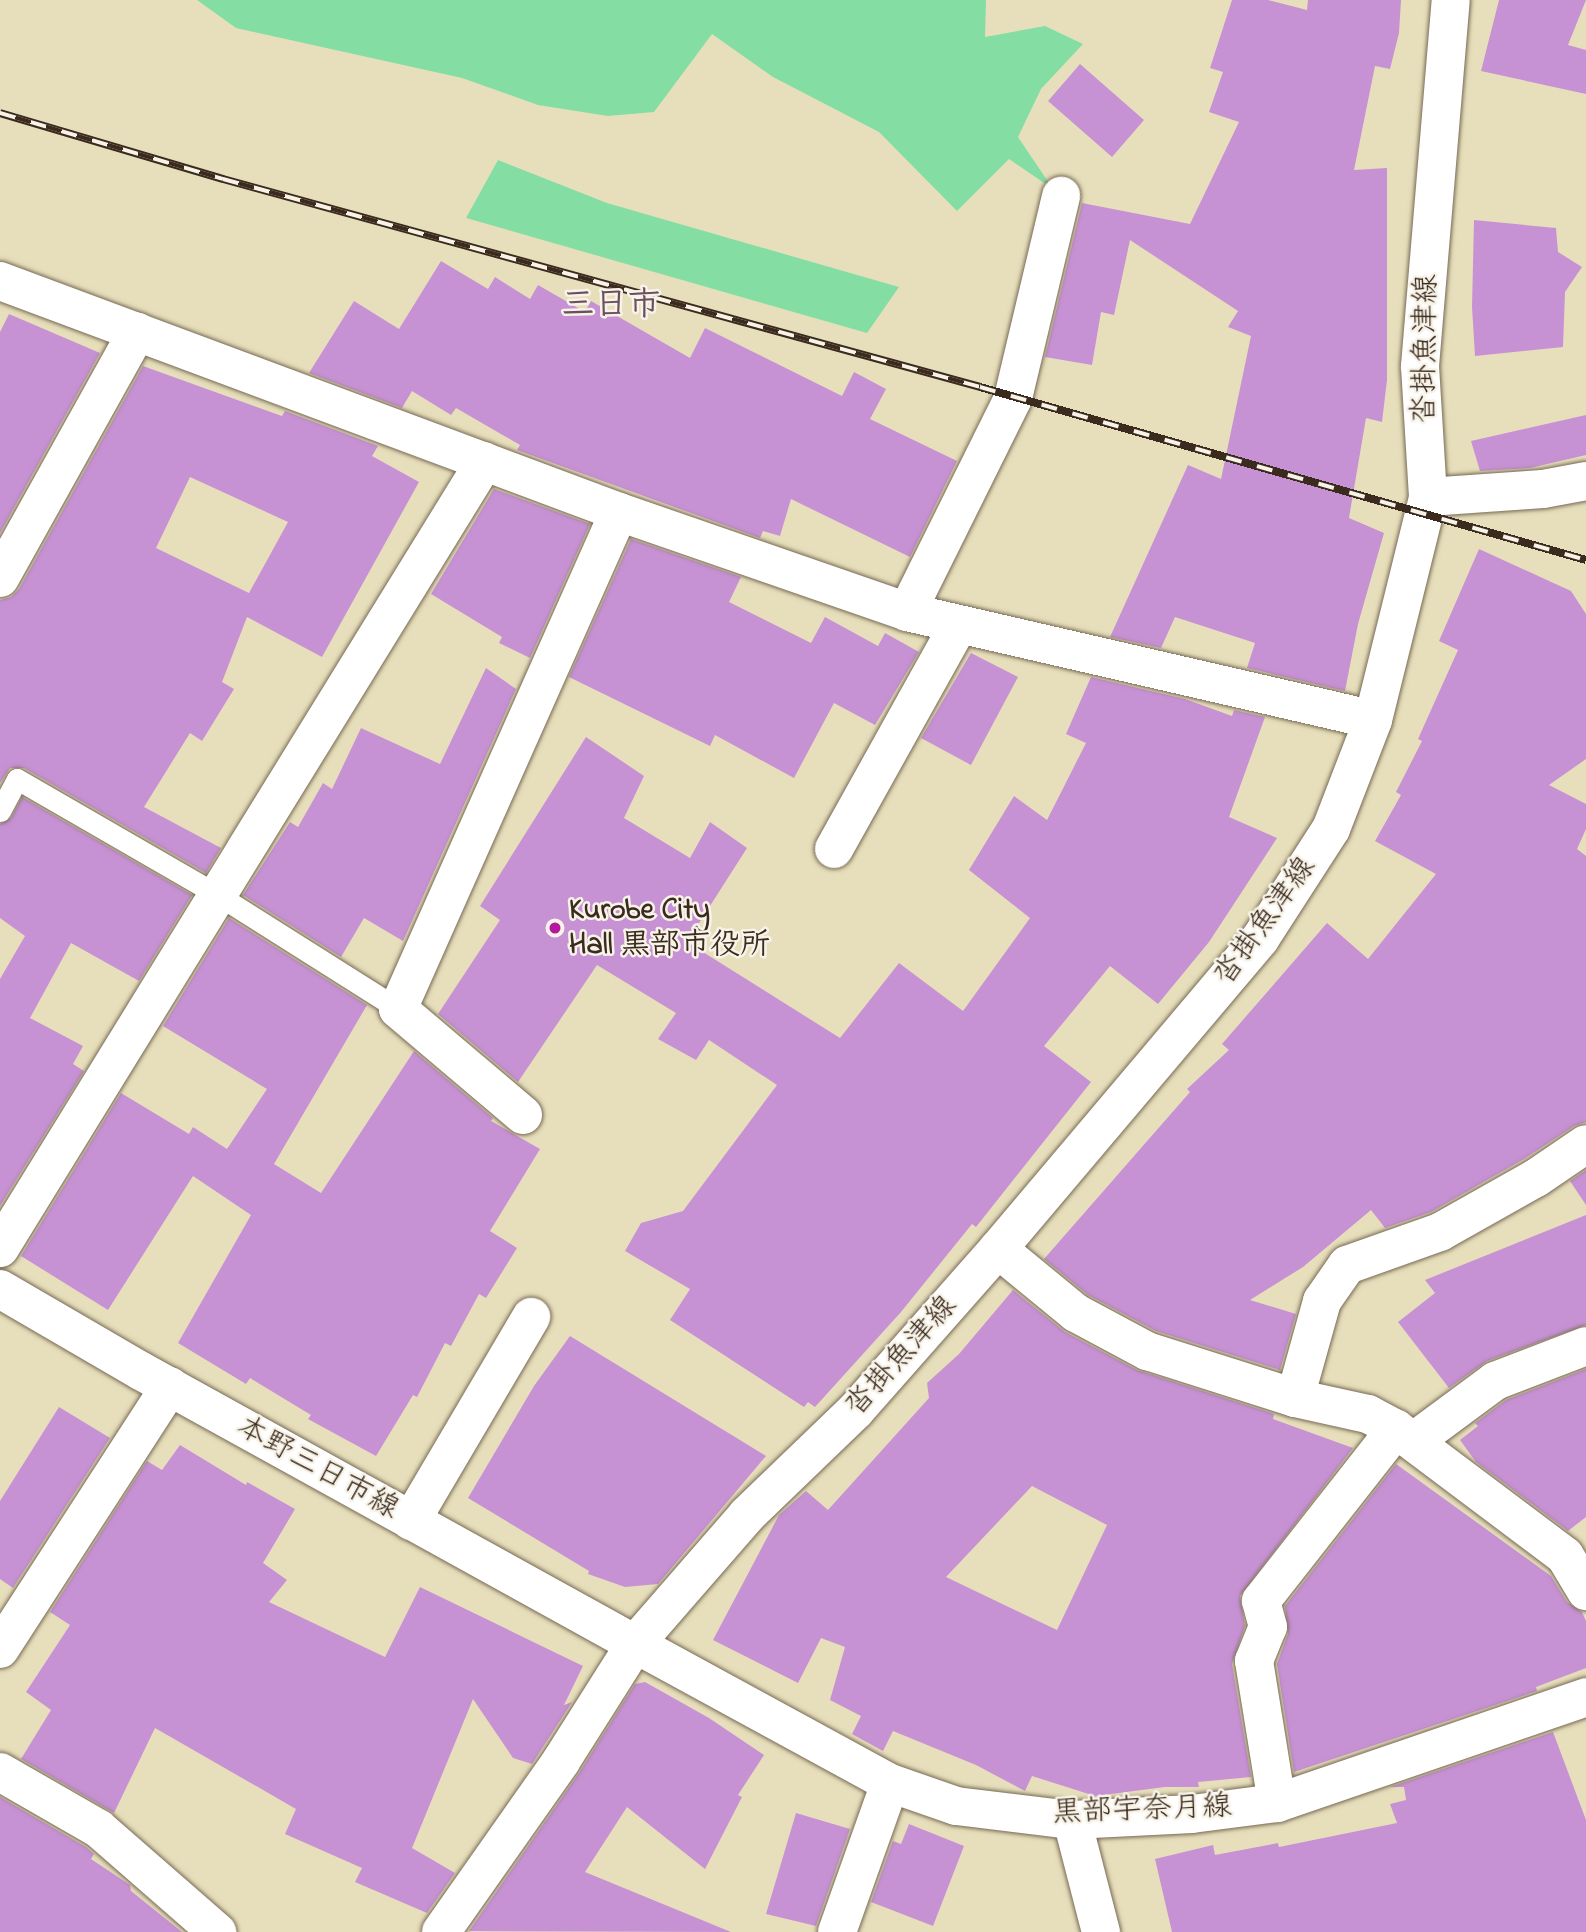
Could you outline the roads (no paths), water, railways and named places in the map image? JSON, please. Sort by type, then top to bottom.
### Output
[{"type":"street","name":"沓掛魚津線","points":[[441,1932],[561,1761],[635,1644],[747,1515],[856,1410],[998,1250],[1260,939],[1331,830],[1373,720],[1428,497],[1420,366],[1451,0]]},
{"type":"street","points":[[907,612],[1013,398],[1061,196]]},
{"type":"street","points":[[0,281],[618,512],[907,612],[958,626],[1373,720]]},
{"type":"street","points":[[0,578],[137,332]]},
{"type":"street","points":[[0,1248],[485,461]]},
{"type":"street","points":[[1428,497],[1543,489],[1586,481]]},
{"type":"street","points":[[523,1115],[398,1009],[618,512]]},
{"type":"street","points":[[834,849],[958,626]]},
{"type":"street","points":[[1295,1398],[1322,1301],[1347,1265],[1440,1232],[1535,1178],[1586,1144]]},
{"type":"street","points":[[998,1250],[1076,1313],[1147,1351],[1295,1398],[1368,1414],[1405,1435],[1564,1556],[1586,1591]]},
{"type":"street","name":"本野三日市線","points":[[0,1289],[635,1644]]},
{"type":"street","points":[[411,1521],[531,1317]]},
{"type":"street","points":[[1277,1803],[1254,1661],[1268,1627],[1261,1601],[1405,1435],[1495,1381],[1586,1346]]},
{"type":"street","points":[[0,1649],[170,1386]]},
{"type":"street","name":"黒部宇奈月線","points":[[635,1644],[890,1783],[956,1806],[1072,1820],[1192,1814],[1277,1803],[1586,1697]]},
{"type":"street","points":[[0,1772],[99,1829],[217,1932]]},
{"type":"street","points":[[837,1932],[890,1783]]},
{"type":"street","points":[[1072,1820],[1101,1932]]},
{"type":"lane","points":[[0,811],[18,779],[218,895],[398,1009]]},
{"type":"railway","points":[[0,113],[223,179],[980,387],[1586,560]]},
{"type":"place","name":"Kurobe City Hall 黒部市役所","points":[[555,928]]},
{"type":"district","name":"三日市","points":[[611,307]]}]
